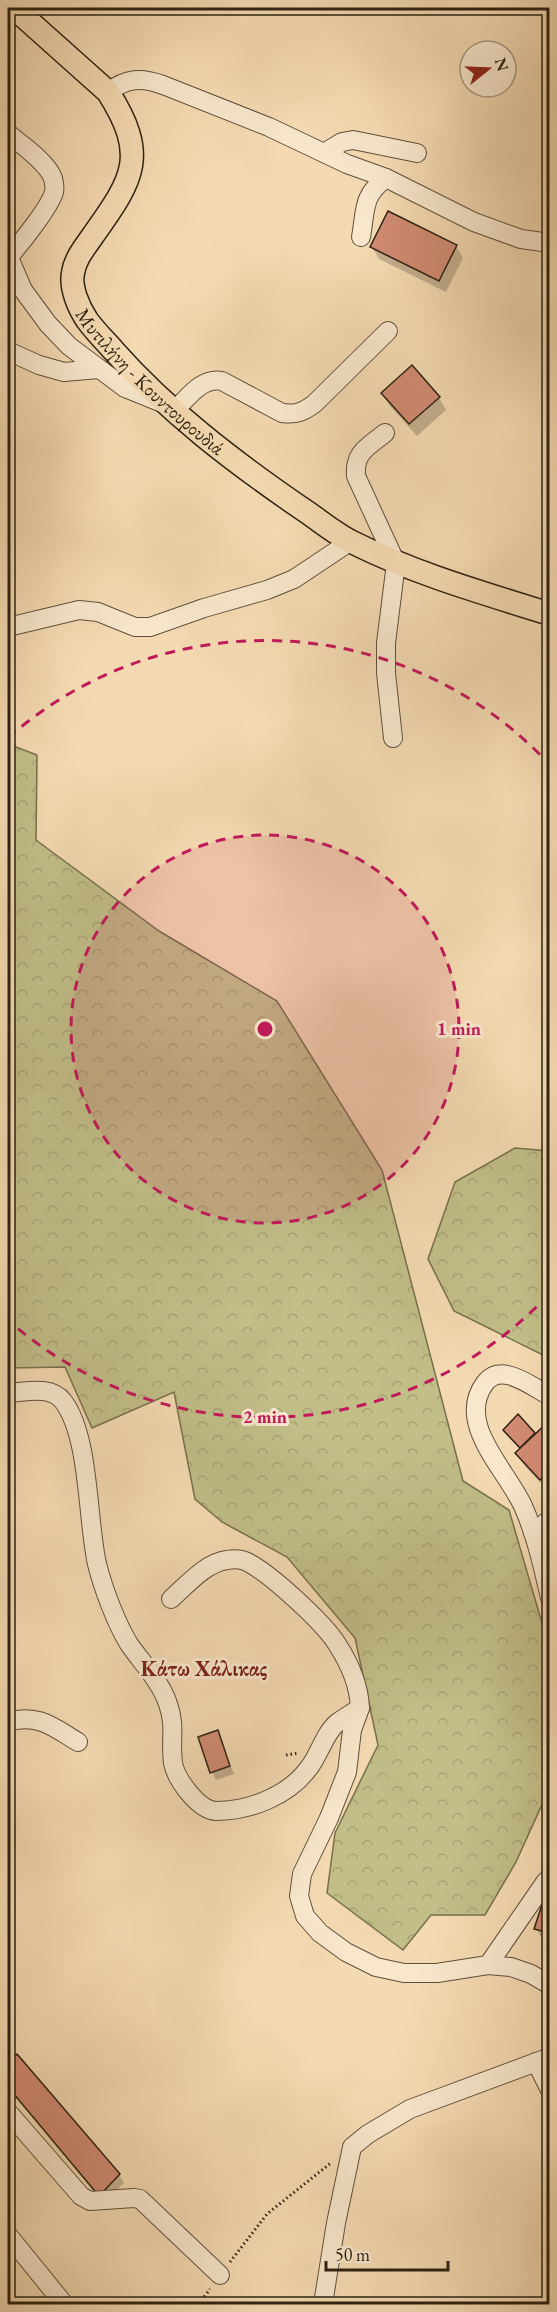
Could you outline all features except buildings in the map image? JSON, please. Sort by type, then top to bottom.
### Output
[{"type":"main road","name":"Μυτιλήνη - Κουντουρουδιά","points":[[14,8],[108,92],[119,109],[129,132],[133,153],[130,176],[121,196],[78,257],[72,274],[74,289],[87,320],[170,408],[274,489],[351,542],[396,562],[549,614]]},
{"type":"street","points":[[108,92],[120,83],[131,79],[147,80],[269,127],[324,153],[386,178],[474,222],[521,239],[549,243]]},
{"type":"street","points":[[8,133],[43,164],[52,175],[54,185],[54,194],[21,243],[8,256],[23,290],[36,309],[69,346],[125,387],[170,408],[206,381],[214,379],[282,413],[293,415],[303,412],[314,404],[388,331]]},
{"type":"street","points":[[324,153],[342,142],[353,140],[417,153]]},
{"type":"street","points":[[362,237],[367,197],[372,188],[386,178]]},
{"type":"street","points":[[8,351],[39,365],[64,372],[99,369]]},
{"type":"street","points":[[385,433],[360,453],[355,464],[356,477],[396,562],[386,643],[386,673],[393,738]]},
{"type":"street","points":[[8,627],[79,610],[98,612],[135,627],[150,627],[204,608],[267,590],[294,579],[351,542]]},
{"type":"street","points":[[549,1396],[511,1375],[495,1375],[486,1381],[476,1397],[474,1415],[479,1432],[523,1506],[533,1533],[549,1598]]},
{"type":"street","points":[[8,1393],[47,1391],[54,1393],[63,1401],[74,1421],[83,1457],[92,1536],[101,1575],[127,1641],[166,1698],[174,1728],[172,1750],[174,1766],[197,1803],[205,1809],[216,1811],[256,1804],[280,1793],[308,1770],[337,1724],[360,1708]]},
{"type":"street","points":[[533,1533],[549,1519]]},
{"type":"street","points":[[171,1599],[213,1564],[226,1560],[243,1560],[261,1569],[311,1615],[336,1642],[360,1692],[360,1708],[352,1730],[344,1781],[302,1874],[299,1896],[305,1916],[320,1933],[346,1952],[376,1967],[404,1973],[437,1973],[488,1965],[511,1967],[531,1974],[549,1985]]},
{"type":"street","points":[[8,1722],[24,1717],[35,1719],[78,1742]]},
{"type":"street","points":[[488,1965],[546,1881]]},
{"type":"street","points":[[323,2304],[336,2223],[352,2147],[368,2134],[410,2109],[543,2059],[549,2090]]},
{"type":"street","points":[[8,2112],[81,2196],[90,2201],[140,2199],[220,2275]]},
{"type":"street","points":[[8,2235],[64,2304]]},
{"type":"path","points":[[199,2304],[267,2214],[352,2147]]},
{"type":"green space","points":[[8,744],[37,755],[36,840],[159,931],[277,1001],[382,1170],[463,1481],[509,1510],[549,1647],[549,1789],[516,1862],[485,1915],[431,1915],[403,1950],[327,1893],[335,1833],[378,1745],[355,1638],[287,1557],[222,1522],[195,1499],[174,1392],[92,1428],[65,1367],[8,1368]]},
{"type":"green space","points":[[515,1148],[549,1151],[549,1358],[454,1311],[428,1259],[455,1182]]},
{"type":"district","name":"Κάτω Χάλικας","points":[[204,1668]]}]
